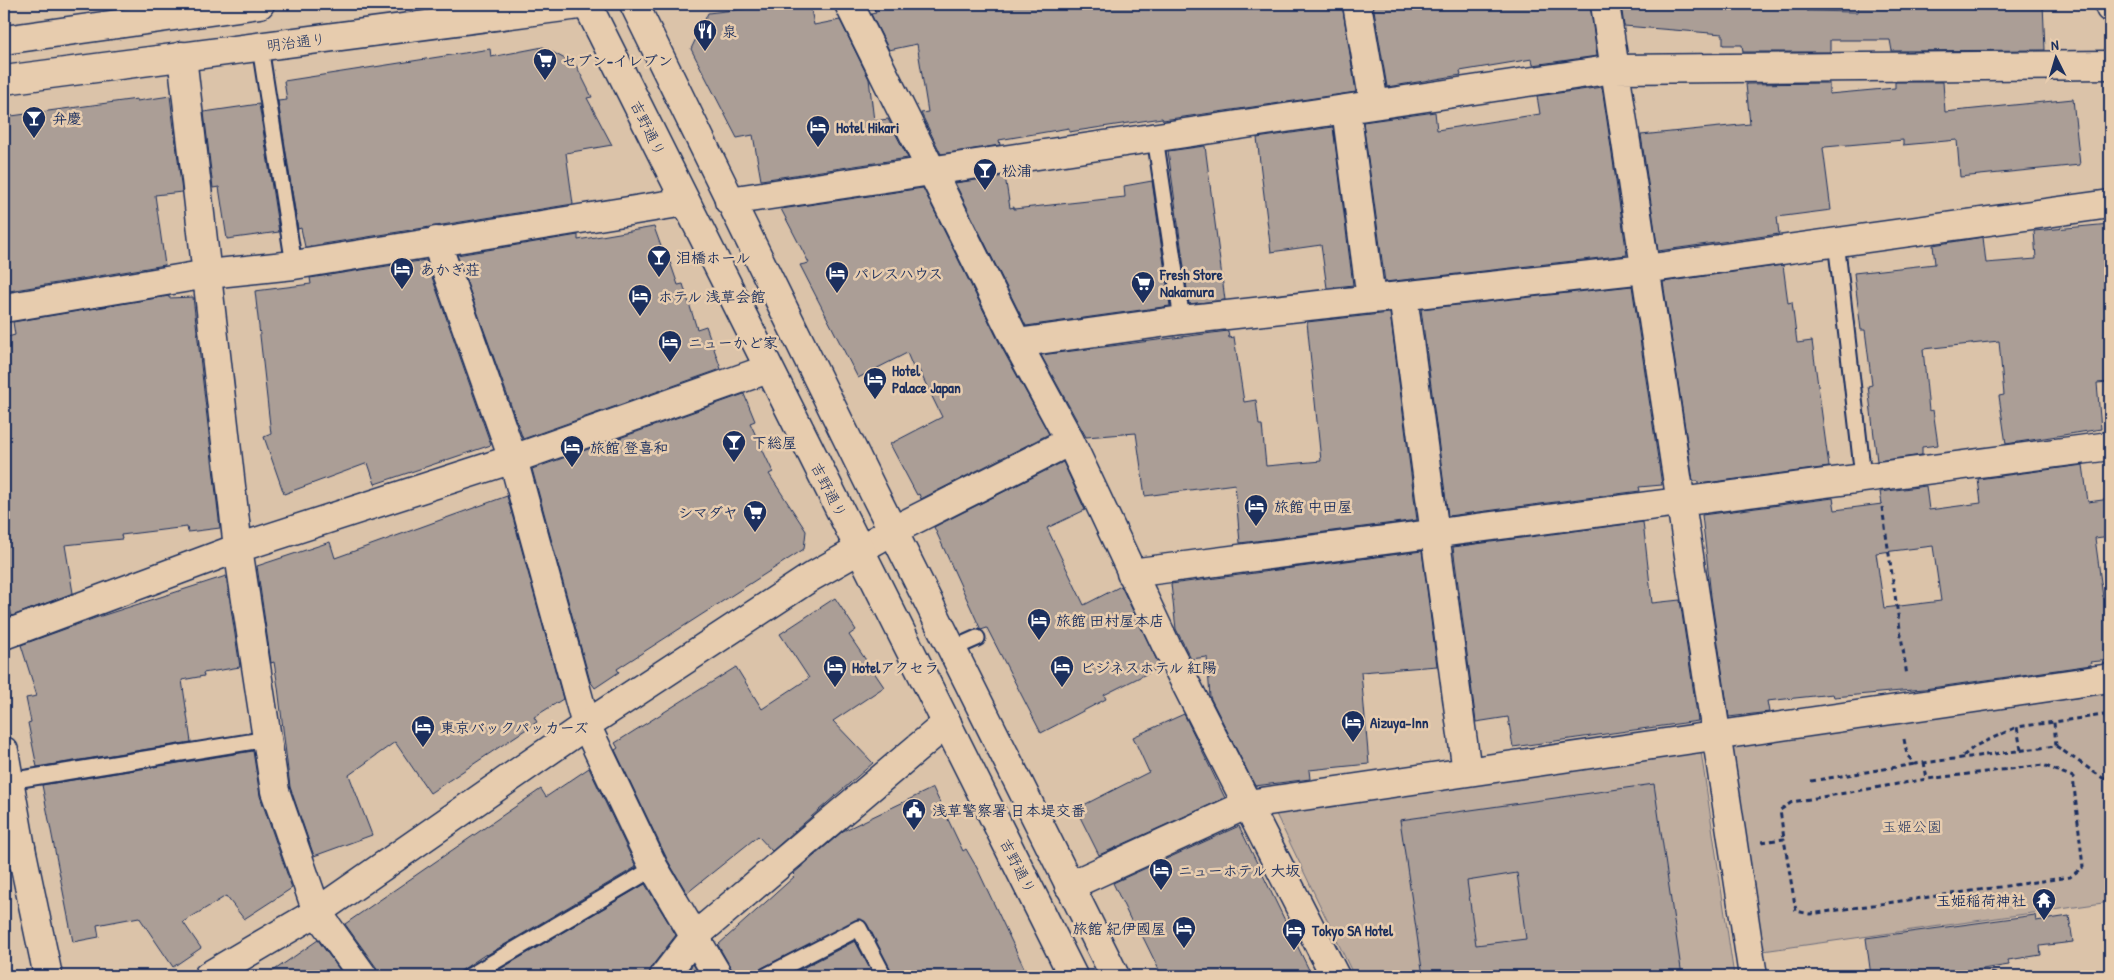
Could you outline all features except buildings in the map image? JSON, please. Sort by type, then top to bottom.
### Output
[{"type":"street","points":[[4,40],[150,11],[260,4]]},
{"type":"street","name":"明治通り","points":[[4,80],[587,4]]},
{"type":"street","name":"吉野通り","points":[[587,4],[768,370],[1073,976]]},
{"type":"street","points":[[634,4],[892,531],[1115,976]]},
{"type":"street","points":[[849,4],[1017,343],[1070,441],[1131,573],[1335,976]]},
{"type":"street","points":[[1357,4],[1374,104]]},
{"type":"street","points":[[1605,4],[1753,976]]},
{"type":"street","points":[[182,56],[238,548],[275,791],[317,912],[363,976]]},
{"type":"street","points":[[729,201],[1614,69],[2110,64]]},
{"type":"street","points":[[1346,109],[1371,299]]},
{"type":"street","points":[[4,308],[208,274],[294,266],[436,241],[685,202]]},
{"type":"street","points":[[1017,343],[1182,320],[1644,269],[2110,204]]},
{"type":"street","points":[[436,241],[513,459],[586,725],[654,868],[718,976]]},
{"type":"street","points":[[1403,296],[1467,772]]},
{"type":"street","points":[[4,635],[238,548],[513,459],[768,370]]},
{"type":"street","points":[[208,976],[317,912],[586,725],[803,583],[892,531],[1070,441]]},
{"type":"street","points":[[1131,573],[2110,446]]},
{"type":"street","points":[[1069,886],[1248,804],[2110,678]]},
{"type":"street","points":[[664,976],[695,936],[947,723]]},
{"type":"street","points":[[4,751],[9,780],[12,852],[48,976]]},
{"type":"lane","points":[[260,47],[294,266]]},
{"type":"lane","points":[[1155,137],[1182,320]]},
{"type":"lane","points":[[1836,241],[1870,476]]},
{"type":"lane","points":[[952,649],[978,638]]},
{"type":"lane","points":[[9,780],[268,739]]},
{"type":"lane","points":[[470,976],[654,868]]},
{"type":"lane","points":[[766,976],[859,928],[884,976]]},
{"type":"path","points":[[1870,476],[1911,706]]},
{"type":"path","points":[[1962,757],[1976,746],[2017,727],[2110,714]]},
{"type":"path","points":[[2105,715],[2110,758]]},
{"type":"path","points":[[2054,722],[2056,746]]},
{"type":"path","points":[[2017,727],[2020,750]]},
{"type":"path","points":[[1903,736],[1907,755],[1915,764]]},
{"type":"path","points":[[1811,781],[1924,762],[2056,746],[2110,783]]},
{"type":"path","points":[[1924,762],[1927,779]]},
{"type":"path","points":[[2043,765],[2073,777],[2083,867],[2070,877],[1810,914],[1796,911],[1784,839],[1780,810],[1792,802],[1927,779],[2043,765]]},
{"type":"path","points":[[1774,840],[1784,839]]},
{"type":"path","points":[[1991,973],[2005,976]]},
{"type":"green space","name":"玉姫公園","points":[[2110,693],[2110,902],[1763,951],[1733,747]]},
{"type":"green space","points":[[1701,752],[1734,976],[1354,976],[1276,814]]},
{"type":"place","name":"泉","points":[[705,52]]},
{"type":"place","name":"セブン-イレブン","points":[[545,81]]},
{"type":"place","name":"弁慶","points":[[34,139]]},
{"type":"place","name":"Hotel Hikari","points":[[818,148]]},
{"type":"place","name":"松浦","points":[[985,191]]},
{"type":"place","name":"泪橋ホール","points":[[659,278]]},
{"type":"place","name":"あかぎ荘","points":[[402,290]]},
{"type":"place","name":"パレスハウス","points":[[837,294]]},
{"type":"place","name":"Fresh Store Nakamura","points":[[1143,304]]},
{"type":"place","name":"ホテル 浅草会館","points":[[640,317]]},
{"type":"place","name":"ニューかど家","points":[[670,363]]},
{"type":"place","name":"Hotel Palace Japan","points":[[875,400]]},
{"type":"place","name":"下総屋","points":[[734,463]]},
{"type":"place","name":"旅館 登喜和","points":[[572,468]]},
{"type":"place","name":"旅館 中田屋","points":[[1256,527]]},
{"type":"place","name":"シマダヤ","points":[[755,533]]},
{"type":"place","name":"旅館 田村屋本店","points":[[1039,641]]},
{"type":"place","name":"Hotelアクセラ","points":[[835,688]]},
{"type":"place","name":"ビジネスホテル 紅陽","points":[[1062,688]]},
{"type":"place","name":"Aizuya-Inn","points":[[1353,743]]},
{"type":"place","name":"東京バックパッカーズ","points":[[423,748]]},
{"type":"place","name":"浅草警察署 日本堤交番","points":[[914,831]]},
{"type":"place","name":"ニューホテル 大坂","points":[[1161,891]]},
{"type":"place","name":"玉姫稲荷神社","points":[[2044,921]]},
{"type":"place","name":"旅館 紀伊國屋","points":[[1184,949]]},
{"type":"place","name":"Tokyo SA Hotel","points":[[1294,951]]}]
